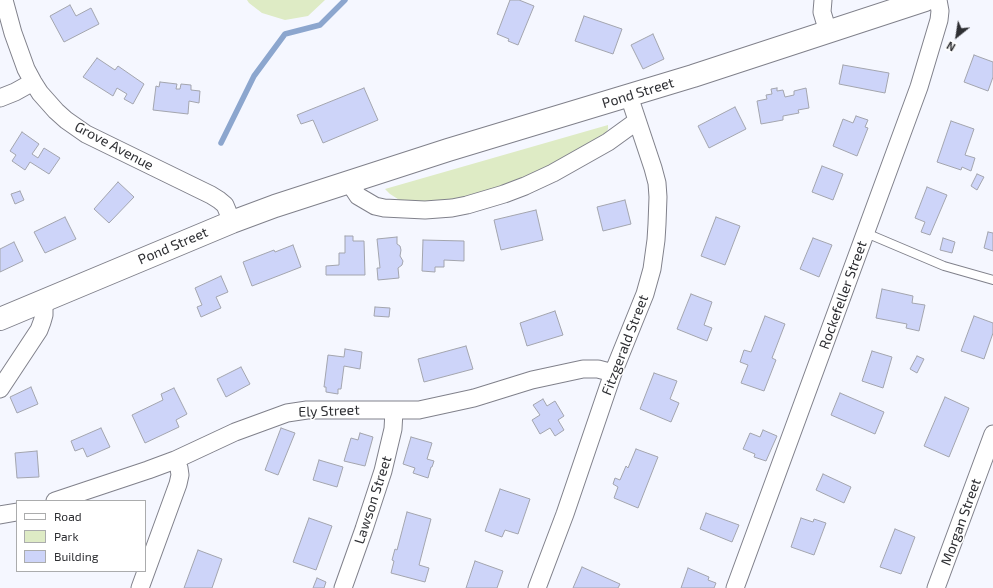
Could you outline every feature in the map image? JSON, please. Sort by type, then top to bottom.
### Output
[{"type":"main road","name":"Pond Street","points":[[0,319],[232,222],[294,200],[456,148],[629,96],[925,0]]},
{"type":"street","name":"Grove Avenue","points":[[4,0],[13,33],[26,69],[33,82],[47,101],[66,120],[76,128],[97,140],[211,195],[225,205],[232,222]]},
{"type":"street","points":[[823,0],[822,12],[828,32]]},
{"type":"street","name":"Rockefeller Street","points":[[735,588],[913,104],[939,20],[940,11],[938,0]]},
{"type":"street","points":[[0,98],[33,82]]},
{"type":"street","name":"Fitzgerald Street","points":[[537,588],[613,373],[649,282],[653,262],[656,240],[658,197],[656,183],[653,168],[629,96]]},
{"type":"street","name":"Pond Street","points":[[349,182],[358,196],[376,206],[384,208],[425,210],[467,205],[504,194],[554,173],[608,142],[637,120]]},
{"type":"street","points":[[0,390],[34,338],[42,322],[44,308],[42,301]]},
{"type":"street","name":"Ely Street","points":[[58,500],[175,460],[236,432],[287,413],[307,410],[419,410],[460,402],[532,380],[583,369],[598,369],[613,373]]},
{"type":"street","name":"Lawson Street","points":[[343,588],[383,471],[393,429],[394,411]]},
{"type":"street","name":"Morgan Street","points":[[936,588],[993,434]]},
{"type":"street","points":[[146,572],[178,484],[180,475],[179,468],[175,460]]},
{"type":"street","points":[[0,516],[16,512]]},
{"type":"street","points":[[140,588],[146,572]]},
{"type":"lane","points":[[866,233],[944,266],[993,280]]},
{"type":"green space","points":[[247,0],[325,0],[308,16],[285,20],[262,13]]},
{"type":"green space","points":[[608,125],[606,133],[584,150],[513,182],[475,195],[420,204],[401,201],[385,189]]},
{"type":"building","points":[[510,0],[519,0],[534,6],[518,45],[497,34]]},
{"type":"building","points":[[70,5],[76,16],[91,8],[99,24],[64,42],[50,16]]},
{"type":"building","points":[[584,16],[622,29],[613,54],[575,41]]},
{"type":"building","points":[[653,34],[664,59],[643,69],[631,45]]},
{"type":"building","points":[[974,55],[993,62],[993,77],[988,91],[964,82]]},
{"type":"building","points":[[97,58],[115,70],[118,66],[144,84],[133,104],[124,99],[127,94],[117,88],[113,96],[83,77]]},
{"type":"building","points":[[843,65],[889,73],[885,93],[839,84]]},
{"type":"building","points":[[160,82],[177,84],[176,89],[180,89],[181,84],[191,85],[191,90],[200,91],[199,103],[189,101],[188,114],[153,110],[156,86],[159,87]]},
{"type":"building","points":[[364,88],[378,120],[323,143],[313,120],[301,124],[297,115]]},
{"type":"building","points":[[777,88],[777,91],[783,90],[785,97],[794,95],[794,91],[806,88],[809,108],[798,110],[799,113],[783,116],[783,120],[761,124],[757,101],[767,99],[766,95],[772,94],[771,89]]},
{"type":"building","points":[[735,107],[746,129],[709,148],[698,126]]},
{"type":"building","points":[[856,116],[868,120],[865,127],[868,128],[857,156],[833,146],[843,119],[853,123]]},
{"type":"building","points":[[951,121],[974,129],[965,155],[975,158],[971,171],[962,167],[961,170],[937,162]]},
{"type":"building","points":[[22,132],[39,144],[32,154],[38,158],[44,148],[60,158],[49,174],[30,162],[25,170],[12,161],[16,155],[10,151]]},
{"type":"building","points":[[822,166],[843,174],[833,200],[812,192]]},
{"type":"building","points":[[977,174],[984,177],[977,190],[971,186]]},
{"type":"building","points":[[118,182],[134,197],[109,223],[94,209]]},
{"type":"building","points":[[927,187],[947,195],[930,235],[921,232],[925,222],[915,218]]},
{"type":"building","points":[[20,191],[24,200],[15,204],[11,194]]},
{"type":"building","points":[[625,200],[631,224],[603,231],[597,207]]},
{"type":"building","points":[[536,210],[543,240],[501,250],[494,220]]},
{"type":"building","points":[[65,217],[76,239],[45,253],[34,232]]},
{"type":"building","points":[[716,217],[740,226],[725,265],[701,256]]},
{"type":"building","points":[[988,232],[993,233],[993,251],[984,248]]},
{"type":"building","points":[[345,236],[353,236],[353,241],[364,241],[365,275],[326,275],[326,266],[339,265],[339,253],[345,253]]},
{"type":"building","points":[[397,237],[397,244],[400,246],[401,250],[400,256],[403,261],[402,265],[398,268],[399,278],[378,280],[377,268],[380,268],[377,239]]},
{"type":"building","points":[[813,238],[832,245],[819,277],[800,269]]},
{"type":"building","points":[[943,238],[955,242],[952,253],[940,250]]},
{"type":"building","points":[[423,240],[464,241],[464,261],[444,260],[444,267],[435,267],[435,272],[422,271]]},
{"type":"building","points":[[14,242],[23,261],[0,272],[0,249]]},
{"type":"building","points":[[293,245],[301,267],[252,286],[243,262],[274,250],[275,252]]},
{"type":"building","points":[[221,276],[228,292],[216,297],[221,308],[201,317],[197,307],[202,305],[195,288]]},
{"type":"building","points":[[882,289],[913,296],[912,303],[925,305],[919,331],[906,328],[907,324],[876,318]]},
{"type":"building","points":[[691,294],[712,302],[704,325],[712,328],[707,341],[677,329]]},
{"type":"building","points":[[375,307],[390,308],[389,317],[374,316]]},
{"type":"building","points":[[555,311],[563,335],[527,346],[520,323]]},
{"type":"building","points":[[765,316],[785,324],[772,358],[776,360],[764,391],[741,383],[748,365],[740,362],[744,350],[751,352]]},
{"type":"building","points":[[974,316],[993,323],[993,333],[984,359],[961,351]]},
{"type":"building","points":[[466,346],[473,369],[424,382],[418,359]]},
{"type":"building","points":[[345,349],[362,352],[360,369],[344,366],[341,389],[338,389],[338,394],[326,392],[326,387],[324,387],[328,355],[344,357]]},
{"type":"building","points":[[872,351],[892,357],[883,388],[862,381]]},
{"type":"building","points":[[917,356],[924,359],[917,373],[910,369]]},
{"type":"building","points":[[241,367],[250,384],[226,397],[217,379]]},
{"type":"building","points":[[654,373],[677,381],[670,399],[679,403],[671,422],[640,409]]},
{"type":"building","points":[[31,387],[38,404],[17,413],[10,397]]},
{"type":"building","points":[[174,388],[187,414],[176,420],[179,427],[145,443],[132,415],[163,400],[161,394]]},
{"type":"building","points":[[840,393],[884,412],[875,434],[831,415]]},
{"type":"building","points":[[945,397],[969,408],[949,457],[924,446]]},
{"type":"building","points":[[543,399],[547,406],[555,401],[564,416],[558,420],[564,430],[555,436],[550,428],[540,434],[532,420],[540,415],[533,405]]},
{"type":"building","points":[[101,428],[110,447],[87,457],[83,448],[75,451],[71,441]]},
{"type":"building","points":[[281,428],[295,433],[278,475],[265,470]]},
{"type":"building","points":[[763,430],[777,436],[766,461],[754,457],[755,454],[743,449],[750,433],[760,437]]},
{"type":"building","points":[[360,433],[373,437],[365,466],[344,461],[351,438],[358,440]]},
{"type":"building","points":[[411,437],[432,443],[427,459],[434,461],[428,478],[413,473],[415,468],[403,464]]},
{"type":"building","points":[[636,449],[658,457],[638,508],[614,498],[618,487],[613,484],[615,478],[620,480],[626,466],[628,468]]},
{"type":"building","points":[[37,451],[39,477],[17,478],[15,453]]},
{"type":"building","points":[[319,460],[343,467],[337,487],[313,480]]},
{"type":"building","points":[[823,474],[851,487],[844,503],[816,490]]},
{"type":"building","points":[[500,489],[530,499],[518,534],[505,530],[502,537],[485,531]]},
{"type":"building","points":[[407,512],[431,519],[419,565],[429,568],[425,582],[391,573],[394,561],[392,560],[395,549],[397,550]]},
{"type":"building","points":[[706,513],[739,525],[732,542],[700,529]]},
{"type":"building","points":[[309,518],[332,526],[316,570],[293,562]]},
{"type":"building","points":[[801,518],[813,522],[814,519],[826,523],[814,555],[791,547]]},
{"type":"building","points":[[895,529],[915,537],[901,574],[880,567]]},
{"type":"building","points":[[198,550],[222,559],[212,588],[184,588]]},
{"type":"building","points":[[475,561],[503,571],[497,588],[466,588]]},
{"type":"building","points":[[582,567],[620,584],[618,588],[573,588]]},
{"type":"building","points":[[688,568],[709,577],[708,580],[716,583],[714,588],[681,588]]},
{"type":"building","points":[[317,578],[326,582],[324,588],[313,588]]},
{"type":"waterway","points":[[221,143],[254,76],[285,34],[320,25],[345,0]]}]
